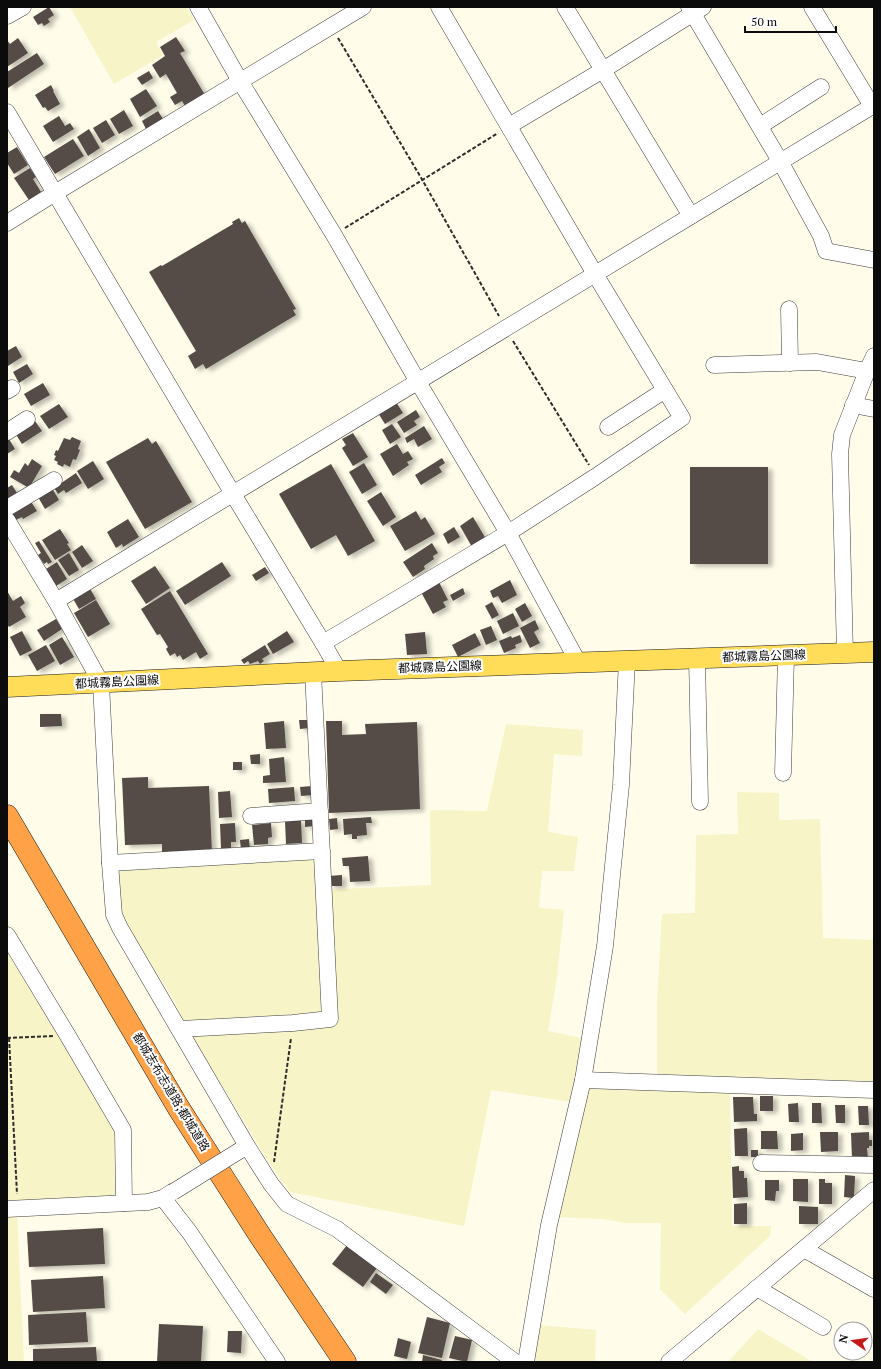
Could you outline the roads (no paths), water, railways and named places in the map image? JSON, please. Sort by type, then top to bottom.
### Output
[{"type":"highway","name":"都城志布志道路;都城道路","points":[[7,816],[178,1107],[345,1362]]},
{"type":"main road","name":"都城霧島公園線","points":[[7,687],[313,672],[874,652]]},
{"type":"street","points":[[7,16],[23,7]]},
{"type":"street","points":[[198,7],[240,81],[334,235],[418,382],[508,533],[578,662]]},
{"type":"street","points":[[7,224],[55,193],[363,7]]},
{"type":"street","points":[[323,643],[508,533],[595,477],[682,418],[595,274],[439,7]]},
{"type":"street","points":[[565,7],[691,216]]},
{"type":"street","points":[[56,601],[873,106],[812,7]]},
{"type":"street","points":[[509,126],[603,70],[695,9],[821,236],[826,251],[874,260]]},
{"type":"street","points":[[760,126],[821,87]]},
{"type":"street","points":[[7,112],[13,135],[55,193],[323,643],[338,671]]},
{"type":"street","points":[[790,309],[790,363]]},
{"type":"street","points":[[845,654],[840,454],[842,435],[874,356]]},
{"type":"street","points":[[714,365],[818,362],[867,371]]},
{"type":"street","points":[[608,427],[665,390]]},
{"type":"street","points":[[853,405],[874,408]]},
{"type":"street","points":[[7,432],[28,419]]},
{"type":"street","points":[[7,508],[54,480]]},
{"type":"street","points":[[7,520],[56,601],[101,682],[114,915],[120,928],[180,1030],[243,1149],[287,1204],[337,1229],[515,1362]]},
{"type":"street","points":[[783,773],[786,655]]},
{"type":"street","points":[[697,658],[700,802]]},
{"type":"street","points":[[526,1362],[549,1225],[583,1080],[605,946],[621,785],[627,660]]},
{"type":"street","points":[[180,1030],[330,1018],[313,672]]},
{"type":"street","points":[[251,816],[320,811]]},
{"type":"street","points":[[110,863],[322,851]]},
{"type":"street","points":[[7,935],[123,1130],[124,1203]]},
{"type":"street","points":[[583,1080],[874,1090]]},
{"type":"street","points":[[13,1208],[148,1202],[168,1195],[243,1149]]},
{"type":"street","points":[[761,1164],[874,1165]]},
{"type":"street","points":[[669,1362],[874,1190]]},
{"type":"street","points":[[168,1195],[190,1233],[277,1362]]},
{"type":"street","points":[[804,1249],[874,1289]]},
{"type":"street","points":[[757,1288],[824,1327]]}]
